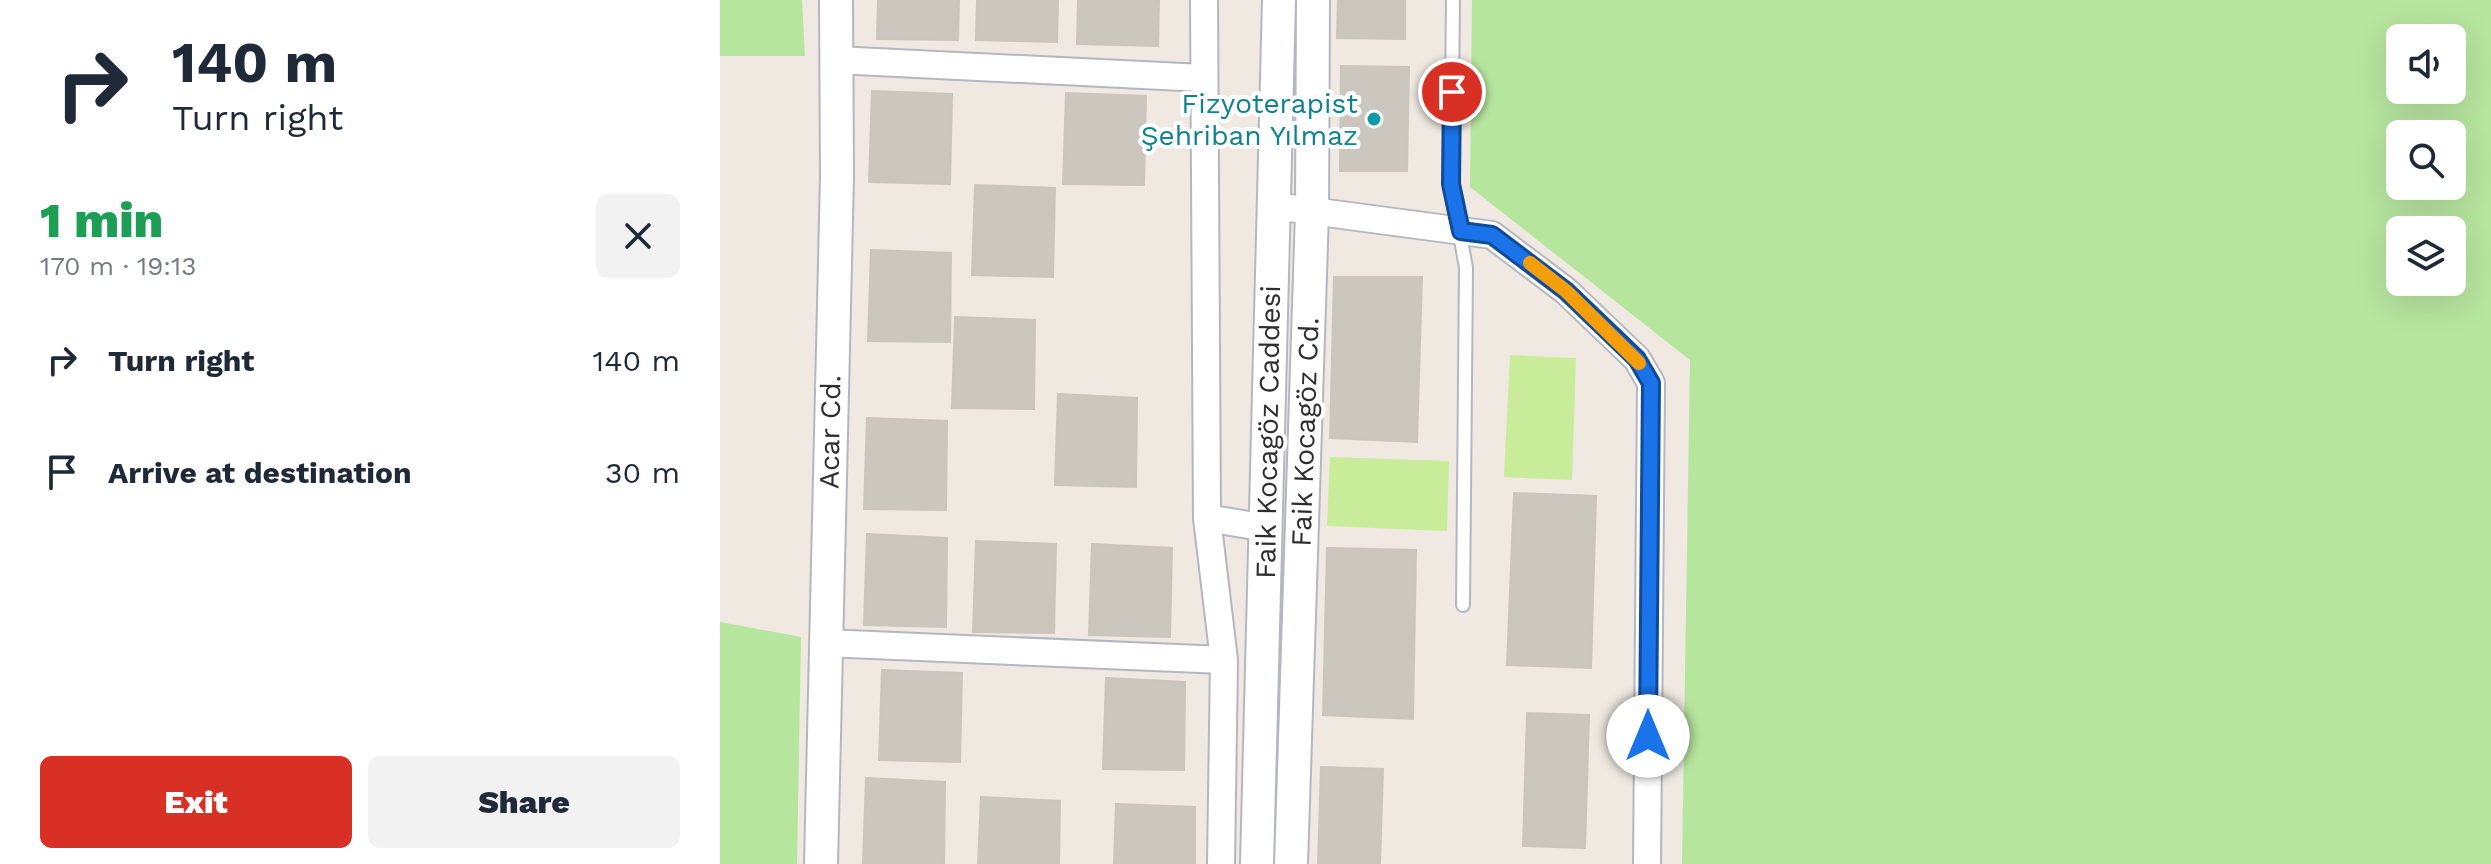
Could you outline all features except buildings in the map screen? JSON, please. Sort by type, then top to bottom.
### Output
[{"type":"street","name":"Acar Cd.","points":[[821,864],[837,176],[836,0]]},
{"type":"street","points":[[1204,0],[1207,518],[1224,660],[1221,864]]},
{"type":"street","name":"Faik Kocagöz Caddesi","points":[[1257,864],[1279,0]]},
{"type":"street","name":"Faik Kocagöz Cd.","points":[[1291,864],[1312,212],[1313,0]]},
{"type":"street","points":[[836,60],[1203,78]]},
{"type":"street","points":[[1274,206],[1492,235],[1566,291],[1637,359],[1651,383],[1647,864]]},
{"type":"street","points":[[1207,518],[1266,528]]},
{"type":"street","points":[[825,643],[1224,660]]},
{"type":"lane","points":[[1453,0],[1451,184],[1466,268],[1463,605]]},
{"type":"green space","points":[[720,0],[802,0],[805,56],[720,56]]},
{"type":"green space","points":[[1472,0],[2491,0],[2491,864],[1682,864],[1690,360],[1470,187]]},
{"type":"green space","points":[[1510,355],[1576,358],[1572,480],[1504,477]]},
{"type":"green space","points":[[1330,457],[1449,461],[1447,531],[1327,526]]},
{"type":"green space","points":[[720,622],[801,637],[797,864],[720,864]]},
{"type":"slow traffic","points":[[1530,263],[1566,291],[1639,363]]},
{"type":"place","name":"Fizyoterapist Şehriban Yılmaz","points":[[1374,119]]},
{"type":"route","points":[[1452,92],[1451,184],[1461,231],[1492,235],[1566,291],[1637,359],[1651,383],[1648,736]]}]
